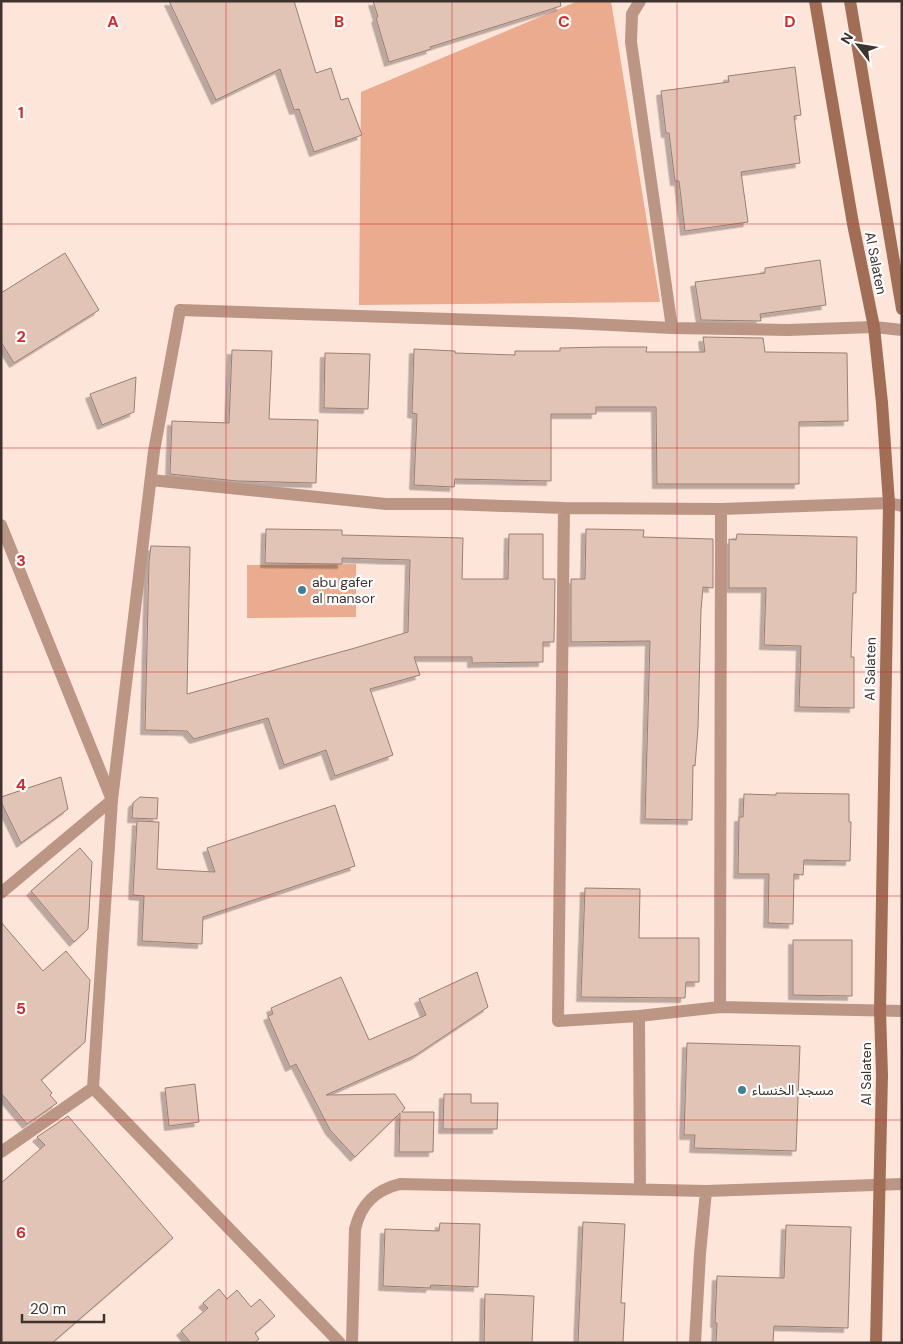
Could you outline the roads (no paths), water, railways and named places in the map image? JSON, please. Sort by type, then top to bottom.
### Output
[{"type":"main road","name":"Al Salaten","points":[[815,1],[853,224],[874,327],[896,504],[880,1011],[882,1075],[876,1343]]},
{"type":"main road","name":"Al Salaten","points":[[850,1],[902,310]]},
{"type":"street","points":[[640,1],[632,14],[631,42],[672,328]]},
{"type":"street","points":[[340,1343],[93,1088],[112,800],[154,452],[180,310],[551,322],[672,328],[788,330],[874,327],[902,330]]},
{"type":"street","points":[[151,480],[386,504],[721,509],[896,504]]},
{"type":"street","points":[[564,508],[558,1021],[639,1016],[720,1007],[902,1011]]},
{"type":"street","points":[[720,1007],[721,509]]},
{"type":"street","points":[[1,526],[112,800]]},
{"type":"street","points":[[1,893],[112,800]]},
{"type":"street","points":[[639,1016],[640,1189]]},
{"type":"street","points":[[1,1152],[93,1088]]},
{"type":"street","points":[[352,1343],[355,1229],[357,1219],[368,1200],[383,1190],[400,1184],[706,1191],[902,1184]]},
{"type":"street","points":[[695,1343],[706,1191]]},
{"type":"place","name":"abu gafer al mansor","points":[[302,590]]},
{"type":"place","name":"مسجد الخنساء","points":[[742,1090]]}]
